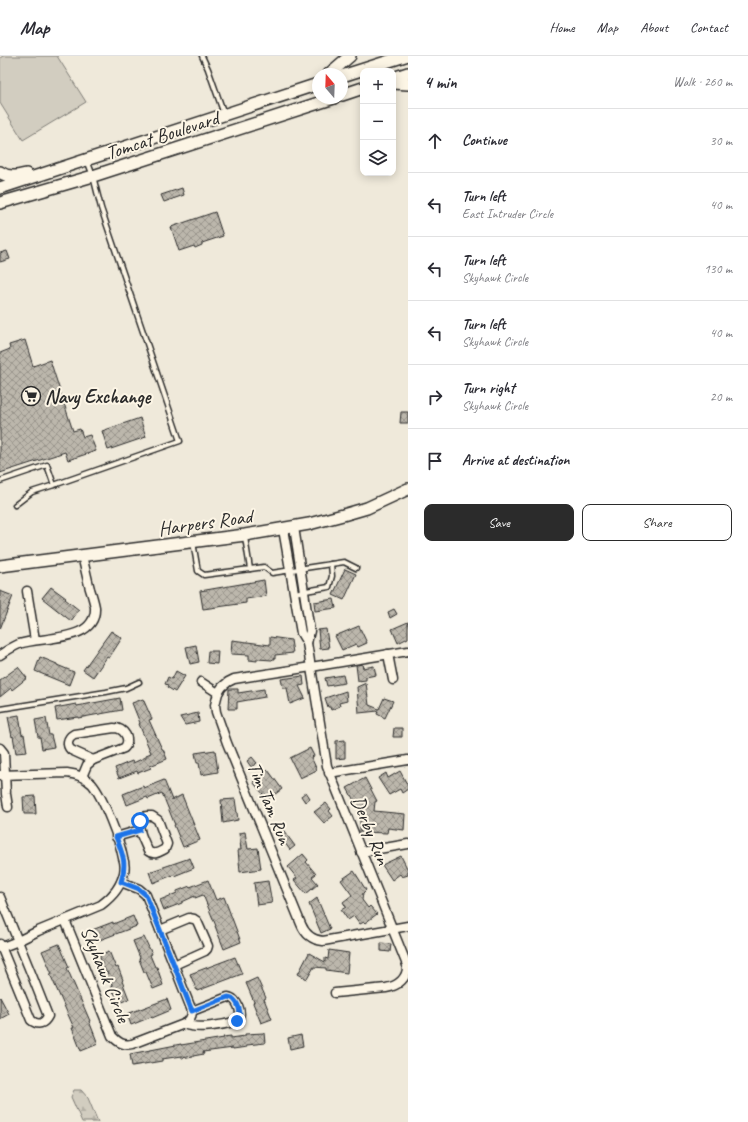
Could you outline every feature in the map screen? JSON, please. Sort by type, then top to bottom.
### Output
[{"type":"main road","points":[[336,68],[350,56]]},
{"type":"main road","points":[[348,74],[405,56]]},
{"type":"main road","points":[[396,77],[408,73]]},
{"type":"main road","points":[[396,83],[408,84]]},
{"type":"main road","name":"Tomcat Boulevard","points":[[0,188],[312,85]]},
{"type":"main road","points":[[348,93],[360,89]]},
{"type":"main road","name":"Tomcat Boulevard","points":[[0,203],[93,176],[315,104]]},
{"type":"main road","points":[[0,172],[2,174],[14,176],[60,168]]},
{"type":"main road","name":"Harpers Road","points":[[0,566],[193,542],[288,528],[309,524],[367,508],[408,489]]},
{"type":"street","name":"Derby Run","points":[[288,528],[301,569],[310,631],[306,643]]},
{"type":"street","name":"Derby Run","points":[[288,528],[290,571],[301,633],[306,643],[311,667],[327,766],[408,970],[399,984],[393,987],[335,993]]},
{"type":"street","points":[[0,655],[18,645],[35,640],[75,634],[90,625],[95,606],[82,556]]},
{"type":"street","points":[[27,591],[35,640]]},
{"type":"street","points":[[201,682],[218,692],[228,682],[234,679],[408,651]]},
{"type":"street","points":[[388,654],[393,680]]},
{"type":"street","name":"Tim Tam Run","points":[[218,692],[215,705],[216,712],[227,743],[302,928],[306,934],[312,938],[323,941],[408,926]]},
{"type":"street","points":[[82,777],[87,764],[127,746],[128,742],[122,730],[114,728],[74,734],[70,736],[68,742],[69,748],[93,760]]},
{"type":"street","points":[[0,748],[4,753],[3,775],[8,807]]},
{"type":"street","points":[[329,773],[408,760]]},
{"type":"street","points":[[0,897],[18,941],[48,1016],[42,1023],[34,1023],[32,1020],[1,946],[18,941],[38,931],[101,905],[116,892],[121,882],[124,872],[123,857],[112,824],[97,792],[92,784],[82,777],[67,773],[3,775]]},
{"type":"street","points":[[152,816],[156,818],[167,844],[165,849],[154,854],[148,851],[140,830],[139,825],[142,818],[152,816]]},
{"type":"street","points":[[116,837],[140,830]]},
{"type":"street","points":[[361,852],[408,844]]},
{"type":"street","points":[[121,882],[143,891],[146,895],[192,1011],[191,1018],[184,1024]]},
{"type":"street","points":[[160,930],[190,918],[194,919],[197,921],[208,946],[208,949],[205,951],[174,965]]},
{"type":"street","name":"Skyhawk Circle","points":[[65,920],[112,1036],[117,1041],[122,1044],[132,1044],[184,1024]]},
{"type":"street","points":[[184,1024],[200,1028],[237,1021],[240,1018],[236,1002],[232,998],[228,997],[192,1011]]},
{"type":"lane","points":[[202,56],[224,114]]},
{"type":"lane","points":[[15,505],[32,492],[180,441],[101,208],[93,176],[87,160]]},
{"type":"lane","points":[[0,481],[47,465],[54,485]]},
{"type":"lane","points":[[245,535],[250,568]]},
{"type":"lane","points":[[193,542],[198,571],[204,575],[264,567],[272,573],[344,562],[356,568]]},
{"type":"lane","points":[[294,593],[329,587],[332,576],[331,564]]},
{"type":"lane","points":[[0,709],[106,692],[126,688],[139,682]]},
{"type":"green space","points":[[3,56],[57,56],[86,102],[23,140],[0,103],[0,58]]},
{"type":"green space","points":[[74,1090],[81,1090],[88,1098],[98,1122],[82,1122],[71,1097]]},
{"type":"building","points":[[182,188],[184,195],[164,202],[161,195]]},
{"type":"building","points":[[215,212],[223,236],[202,243],[202,245],[195,248],[194,246],[179,251],[171,227]]},
{"type":"building","points":[[7,251],[10,259],[0,262],[0,253]]},
{"type":"building","name":"Navy Exchange","points":[[25,340],[33,366],[50,360],[73,431],[80,429],[83,437],[90,435],[96,451],[68,460],[65,452],[0,473],[0,353],[10,349],[9,345]]},
{"type":"building","points":[[401,412],[408,412],[408,423],[400,423]]},
{"type":"building","points":[[140,418],[146,437],[108,450],[102,431]]},
{"type":"building","points":[[345,569],[356,574],[344,600],[333,595]]},
{"type":"building","points":[[264,580],[266,596],[246,599],[246,603],[203,609],[200,591]]},
{"type":"building","points":[[51,587],[79,610],[71,621],[42,598]]},
{"type":"building","points":[[0,591],[13,596],[0,629]]},
{"type":"building","points":[[334,599],[336,608],[315,611],[314,602]]},
{"type":"building","points":[[394,609],[397,614],[390,618],[388,612]]},
{"type":"building","points":[[408,622],[408,638],[398,643],[392,629]]},
{"type":"building","points":[[359,626],[367,643],[358,647],[356,644],[342,650],[335,636]]},
{"type":"building","points":[[326,629],[329,648],[320,649],[318,630]]},
{"type":"building","points":[[111,631],[122,638],[109,658],[107,657],[93,677],[83,670]]},
{"type":"building","points":[[270,637],[291,640],[293,653],[275,655],[275,659],[272,660],[257,659],[257,661],[249,660],[249,655],[231,654],[232,640],[270,645]]},
{"type":"building","points":[[196,645],[199,662],[190,664],[186,647]]},
{"type":"building","points":[[208,651],[218,651],[217,664],[207,663]]},
{"type":"building","points":[[40,657],[74,672],[69,685],[35,671]]},
{"type":"building","points":[[362,664],[363,668],[374,666],[376,675],[366,677],[366,680],[358,681],[356,665]]},
{"type":"building","points":[[18,667],[27,678],[0,697],[0,680]]},
{"type":"building","points":[[176,671],[185,676],[175,692],[165,684],[168,677],[172,679]]},
{"type":"building","points":[[343,675],[345,683],[327,686],[325,678]]},
{"type":"building","points":[[303,676],[304,685],[299,686],[305,698],[290,704],[287,688],[283,688],[281,679]]},
{"type":"building","points":[[366,683],[369,705],[379,709],[384,698],[393,701],[385,718],[377,714],[378,711],[359,713],[357,687]]},
{"type":"building","points":[[229,689],[238,689],[238,693],[264,689],[265,697],[237,702],[237,709],[228,709]]},
{"type":"building","points":[[346,691],[347,701],[339,703],[340,706],[331,710],[330,707],[328,707],[325,698]]},
{"type":"building","points":[[120,698],[122,710],[78,718],[57,720],[55,708],[76,704],[77,706]]},
{"type":"building","points":[[143,699],[152,719],[149,720],[167,759],[150,766],[151,768],[138,773],[137,771],[119,778],[115,768],[132,761],[133,763],[151,753],[132,703]]},
{"type":"building","points":[[198,713],[199,722],[185,725],[180,717]]},
{"type":"building","points":[[19,715],[22,735],[24,734],[27,752],[16,753],[8,717]]},
{"type":"building","points":[[46,718],[49,735],[51,735],[54,747],[42,749],[35,720]]},
{"type":"building","points":[[394,728],[402,728],[402,737],[393,737]]},
{"type":"building","points":[[345,740],[345,758],[336,759],[336,741]]},
{"type":"building","points":[[310,748],[314,756],[311,757],[317,770],[300,778],[290,758]]},
{"type":"building","points":[[215,750],[218,772],[201,775],[199,763],[197,763],[195,753]]},
{"type":"building","points":[[252,757],[257,763],[251,767],[247,761]]},
{"type":"building","points":[[268,770],[282,789],[266,801],[261,795],[263,794],[253,782]]},
{"type":"building","points":[[400,771],[408,786],[408,789],[402,793],[400,789],[389,795],[378,778],[386,773],[388,778]]},
{"type":"building","points":[[365,778],[377,801],[375,802],[374,811],[405,814],[404,830],[388,828],[387,833],[360,832],[360,811],[347,788]]},
{"type":"building","points":[[164,780],[172,800],[182,795],[200,840],[183,847],[162,793],[127,805],[123,794]]},
{"type":"building","points":[[306,792],[310,798],[305,802],[301,796]]},
{"type":"building","points":[[35,796],[36,814],[24,814],[23,797]]},
{"type":"building","points":[[235,799],[238,820],[223,823],[221,800]]},
{"type":"building","points":[[326,803],[331,809],[329,811],[333,816],[324,823],[314,812]]},
{"type":"building","points":[[281,827],[295,846],[290,850],[276,831]]},
{"type":"building","points":[[245,832],[248,849],[258,848],[261,869],[240,872],[238,850],[241,850],[239,833]]},
{"type":"building","points":[[303,854],[308,860],[306,862],[316,874],[312,877],[318,884],[306,894],[294,880],[297,878],[288,867]]},
{"type":"building","points":[[401,856],[408,870],[408,875],[402,877],[400,874],[392,880],[382,865]]},
{"type":"building","points":[[190,858],[194,868],[153,883],[149,872]]},
{"type":"building","points":[[354,871],[366,890],[363,893],[362,900],[368,908],[370,906],[377,914],[365,923],[360,924],[354,916],[348,920],[341,910],[346,907],[343,902],[352,895],[341,880]]},
{"type":"building","points":[[208,880],[216,900],[224,897],[241,942],[224,949],[203,895],[195,898],[195,896],[164,910],[160,900],[177,893],[177,891]]},
{"type":"building","points":[[268,881],[272,903],[257,905],[254,883]]},
{"type":"building","points":[[317,898],[330,929],[321,933],[309,904]]},
{"type":"building","points":[[133,916],[137,926],[97,941],[92,930]]},
{"type":"building","points":[[144,937],[163,985],[153,989],[146,972],[144,972],[133,941]]},
{"type":"building","points":[[381,943],[391,944],[390,952],[381,951]]},
{"type":"building","points":[[59,944],[69,967],[67,968],[90,1021],[98,1044],[81,1051],[72,1028],[74,1028],[50,974],[52,974],[42,951]]},
{"type":"building","points":[[329,950],[349,953],[347,973],[314,967],[307,979],[298,974],[309,953],[325,962],[325,958],[328,959]]},
{"type":"building","points":[[109,951],[116,968],[118,967],[129,999],[119,1003],[114,992],[113,993],[112,985],[99,955]]},
{"type":"building","points":[[235,957],[242,974],[197,991],[190,974]]},
{"type":"building","points":[[257,978],[266,998],[264,999],[272,1019],[261,1023],[246,983]]},
{"type":"building","points":[[0,997],[9,1014],[0,1019]]},
{"type":"building","points":[[167,999],[171,1010],[131,1025],[127,1014]]},
{"type":"building","points":[[264,1033],[265,1043],[247,1045],[247,1047],[203,1052],[204,1054],[182,1058],[182,1056],[162,1059],[162,1061],[132,1066],[130,1054],[181,1044],[224,1038],[223,1037],[231,1036],[231,1038],[245,1036],[245,1034]]},
{"type":"building","points":[[301,1035],[303,1046],[290,1049],[288,1038]]},
{"type":"place","name":"Navy Exchange","points":[[31,396]]},
{"type":"route","points":[[140,821],[140,830],[116,837],[124,864],[124,872],[121,882],[143,891],[146,895],[192,1011],[228,997],[232,998],[236,1002],[240,1015],[240,1018],[237,1021]]}]
